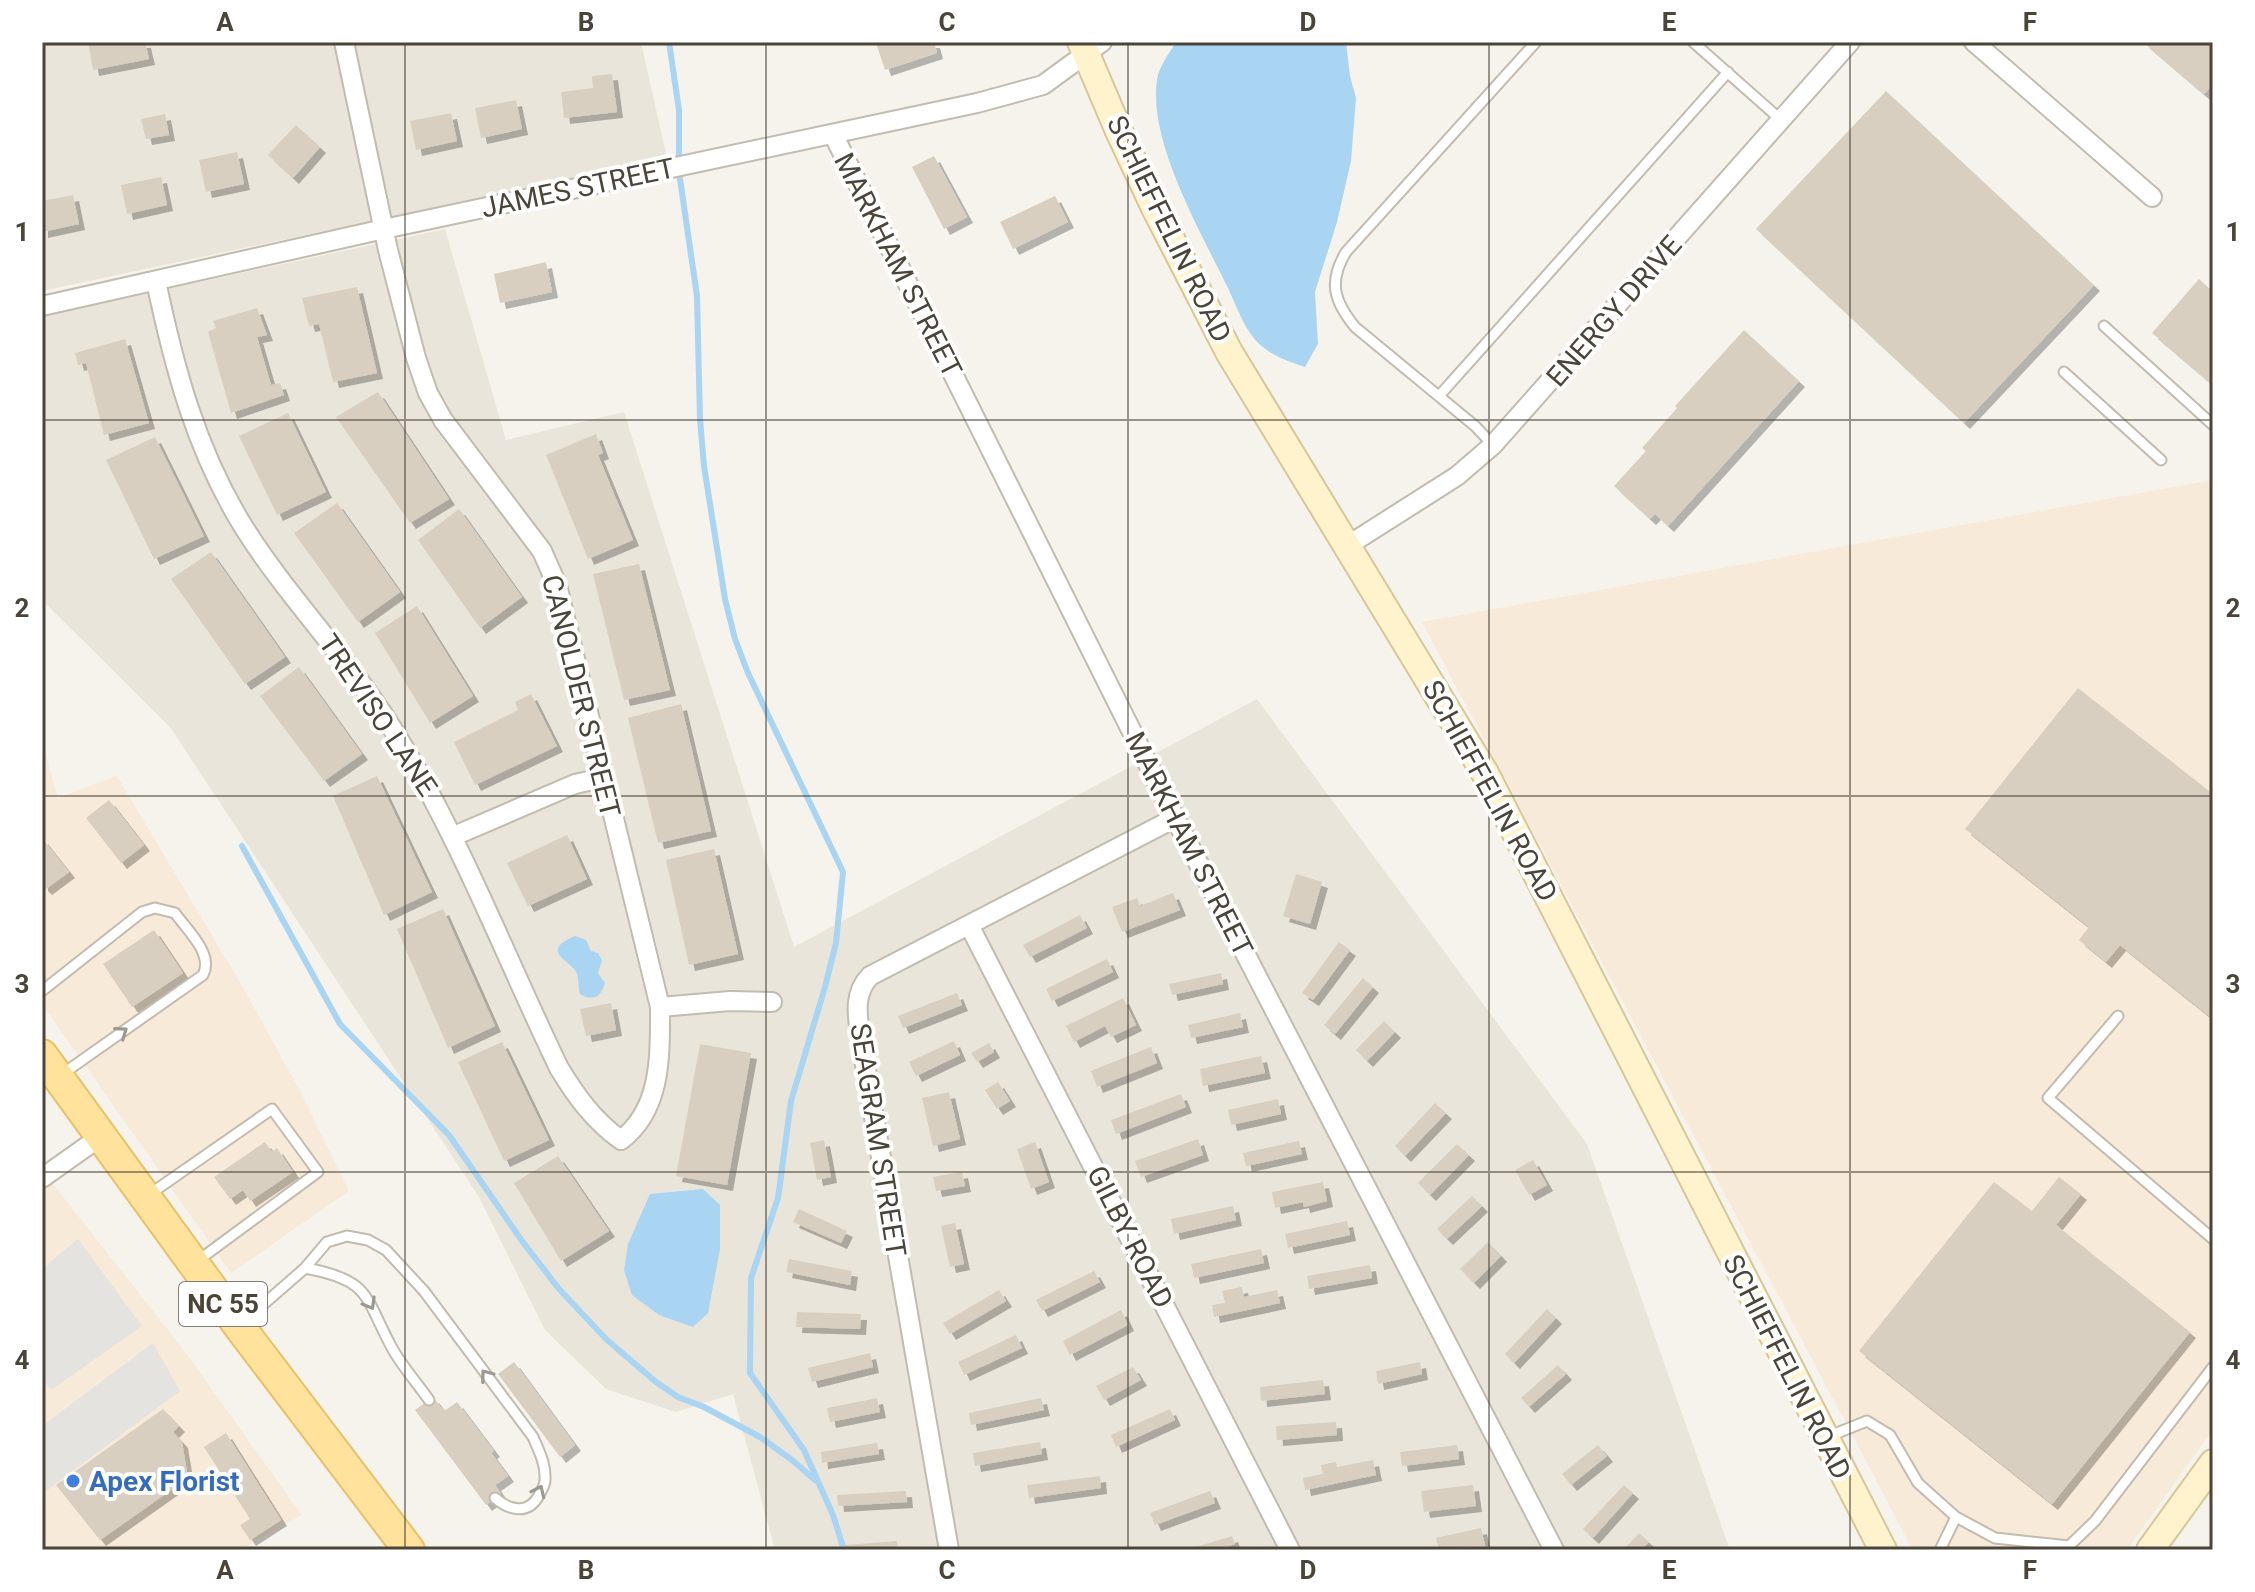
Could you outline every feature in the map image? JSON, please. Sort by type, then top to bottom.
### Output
[{"type":"main road","name":"NC 55","points":[[50,1066],[239,1326],[409,1550]]},
{"type":"street","name":"CANOLDER STREET","points":[[344,42],[384,229],[416,358],[428,393],[443,420],[542,551],[557,585],[660,1007],[654,1095],[635,1129],[621,1140]]},
{"type":"street","name":"ENERGY DRIVE","points":[[1347,546],[1457,476],[1493,445],[1850,42]]},
{"type":"street","points":[[1974,42],[2152,197]]},
{"type":"street","name":"JAMES STREET","points":[[42,306],[384,229],[977,103],[1043,85],[1090,46]]},
{"type":"street","name":"SCHIEFFELIN ROAD","points":[[1090,46],[1154,206],[1229,352],[1485,773],[1883,1550]]},
{"type":"street","name":"MARKHAM STREET","points":[[833,134],[1175,818],[1554,1550]]},
{"type":"street","name":"TREVISO LANE","points":[[156,281],[182,393],[228,501],[259,549],[328,638],[399,738],[454,836],[559,1068],[602,1127],[621,1140]]},
{"type":"street","points":[[454,836],[575,784],[602,778]]},
{"type":"street","name":"SEAGRAM STREET","points":[[949,1550],[857,1008],[861,985],[870,976],[1175,818]]},
{"type":"street","name":"GILBY ROAD","points":[[969,925],[1290,1550]]},
{"type":"street","points":[[660,1007],[730,1001],[772,1002]]},
{"type":"street","points":[[42,1178],[100,1137]]},
{"type":"street","points":[[2150,1550],[2213,1463]]},
{"type":"lane","points":[[1493,445],[1355,327],[1342,311],[1336,296],[1337,267],[1346,252],[1383,210],[1536,42]]},
{"type":"lane","points":[[1693,42],[1781,120]]},
{"type":"lane","points":[[1439,396],[1728,72]]},
{"type":"lane","points":[[2104,326],[2213,425]]},
{"type":"lane","points":[[2064,372],[2161,460]]},
{"type":"lane","points":[[42,991],[142,912],[155,908],[175,913],[207,958],[203,975],[50,1066]]},
{"type":"lane","points":[[2118,1016],[2048,1098],[2213,1239]]},
{"type":"lane","points":[[145,1197],[272,1109],[318,1172],[194,1264]]},
{"type":"lane","points":[[239,1326],[305,1268],[327,1242],[347,1236],[368,1240],[386,1250],[424,1291],[533,1437],[544,1461],[545,1483],[534,1503],[514,1509],[505,1507],[495,1498]]},
{"type":"lane","points":[[305,1268],[349,1281],[367,1295],[394,1351],[429,1400]]},
{"type":"lane","points":[[1824,1438],[1867,1421],[1890,1435],[1918,1483],[1956,1517],[1995,1538],[2069,1548],[2095,1521],[2213,1367]]},
{"type":"lane","points":[[1940,1550],[1956,1517]]},
{"type":"shaded area","points":[[42,42],[641,42],[667,158],[42,291]]},
{"type":"shaded area","points":[[445,229],[506,440],[624,412],[794,947],[1257,699],[1587,1144],[1730,1550],[775,1550],[733,1394],[676,1412],[606,1389],[545,1330],[479,1197],[170,727],[42,600],[42,316]]},
{"type":"shaded area","points":[[2213,480],[2213,1429],[2127,1550],[1913,1550],[1422,622]]},
{"type":"shaded area","points":[[42,742],[58,798],[117,776],[245,991],[301,1093],[349,1191],[231,1273],[42,1004]]},
{"type":"shaded area","points":[[42,1170],[183,1349],[302,1515],[240,1550],[42,1550]]},
{"type":"shaded area","points":[[78,1239],[142,1326],[51,1390],[42,1378],[42,1269]]},
{"type":"shaded area","points":[[153,1343],[180,1391],[46,1491],[42,1487],[42,1426]]},
{"type":"water","points":[[1176,42],[1346,42],[1356,98],[1351,161],[1337,222],[1315,292],[1318,344],[1305,367],[1270,352],[1249,331],[1178,184],[1160,129],[1156,104],[1158,75]]},
{"type":"water","points":[[575,936],[586,940],[591,951],[598,953],[602,960],[598,973],[605,983],[596,997],[580,994],[577,974],[558,952],[564,942]]},
{"type":"water","points":[[703,1189],[720,1205],[720,1249],[708,1313],[693,1327],[659,1315],[632,1295],[624,1270],[628,1244],[650,1194]]},
{"type":"building","points":[[88,42],[145,42],[149,59],[93,70]]},
{"type":"building","points":[[934,42],[937,53],[885,70],[876,43]]},
{"type":"building","points":[[2143,42],[2213,42],[2213,84],[2204,94]]},
{"type":"building","points":[[612,74],[617,112],[564,118],[561,92],[593,88],[592,76]]},
{"type":"building","points":[[1886,91],[2094,285],[1964,423],[1756,229]]},
{"type":"building","points":[[516,100],[522,129],[481,138],[475,108]]},
{"type":"building","points":[[451,113],[457,141],[416,150],[410,121]]},
{"type":"building","points":[[165,114],[169,135],[146,139],[141,119]]},
{"type":"building","points":[[296,125],[320,147],[293,178],[268,155]]},
{"type":"building","points":[[237,152],[244,184],[206,192],[199,160]]},
{"type":"building","points":[[934,156],[967,217],[944,229],[912,167]]},
{"type":"building","points":[[161,177],[167,205],[127,214],[121,185]]},
{"type":"building","points":[[73,195],[79,224],[42,232],[42,201]]},
{"type":"building","points":[[1055,196],[1068,222],[1013,249],[1000,222]]},
{"type":"building","points":[[546,262],[552,292],[500,303],[494,274]]},
{"type":"building","points":[[2199,279],[2213,292],[2213,385],[2152,333]]},
{"type":"building","points":[[357,287],[377,373],[333,382],[319,324],[309,326],[302,298]]},
{"type":"building","points":[[257,308],[267,335],[257,337],[271,385],[280,383],[284,395],[231,413],[208,332],[216,328],[213,321]]},
{"type":"building","points":[[1744,330],[1799,381],[1668,526],[1655,514],[1650,519],[1614,486],[1646,451],[1642,448],[1677,408],[1675,406]]},
{"type":"building","points":[[125,339],[149,423],[104,435],[86,363],[78,365],[75,353]]},
{"type":"building","points":[[378,392],[449,499],[410,523],[336,417]]},
{"type":"building","points":[[288,413],[326,492],[277,515],[239,436]]},
{"type":"building","points":[[596,434],[603,453],[598,455],[633,540],[588,559],[546,455]]},
{"type":"building","points":[[155,437],[204,536],[154,559],[106,460]]},
{"type":"building","points":[[337,503],[400,592],[358,622],[294,533]]},
{"type":"building","points":[[459,509],[522,597],[480,628],[418,540]]},
{"type":"building","points":[[211,552],[285,657],[245,684],[171,579]]},
{"type":"building","points":[[639,564],[670,690],[624,700],[593,574]]},
{"type":"building","points":[[417,606],[473,696],[430,723],[375,633]]},
{"type":"building","points":[[299,667],[362,754],[324,781],[260,696]]},
{"type":"building","points":[[2078,688],[2213,794],[2213,1019],[2120,945],[2106,962],[2079,940],[2089,927],[1965,829]]},
{"type":"building","points":[[531,694],[557,746],[475,785],[454,742],[518,710],[515,702]]},
{"type":"building","points":[[681,704],[711,831],[658,843],[628,718]]},
{"type":"building","points":[[377,776],[432,892],[384,915],[333,796]]},
{"type":"building","points":[[109,800],[144,845],[121,863],[86,818]]},
{"type":"building","points":[[567,835],[587,879],[528,906],[507,863]]},
{"type":"building","points":[[42,838],[69,872],[46,889],[42,885]]},
{"type":"building","points":[[714,849],[738,954],[689,965],[666,860]]},
{"type":"building","points":[[1296,874],[1322,882],[1310,924],[1283,916]]},
{"type":"building","points":[[1173,893],[1180,910],[1122,932],[1112,907],[1137,898],[1140,906]]},
{"type":"building","points":[[443,909],[495,1026],[448,1048],[397,929]]},
{"type":"building","points":[[1080,915],[1087,928],[1030,957],[1023,945]]},
{"type":"building","points":[[154,930],[183,973],[132,1007],[103,964]]},
{"type":"building","points":[[1339,942],[1350,950],[1313,1000],[1302,993]]},
{"type":"building","points":[[1107,959],[1113,972],[1052,1001],[1046,989]]},
{"type":"building","points":[[1221,973],[1223,984],[1172,995],[1169,984]]},
{"type":"building","points":[[1363,978],[1373,987],[1335,1034],[1324,1025]]},
{"type":"building","points":[[957,993],[962,1005],[903,1028],[898,1016]]},
{"type":"building","points":[[1123,998],[1136,1025],[1111,1037],[1105,1026],[1074,1042],[1066,1026]]},
{"type":"building","points":[[611,1003],[616,1030],[586,1036],[580,1009]]},
{"type":"building","points":[[1240,1013],[1243,1027],[1191,1038],[1188,1025]]},
{"type":"building","points":[[1384,1021],[1395,1032],[1367,1061],[1356,1050]]},
{"type":"building","points":[[954,1041],[960,1055],[916,1076],[909,1062]]},
{"type":"building","points":[[502,1042],[549,1140],[504,1161],[458,1062]]},
{"type":"building","points":[[989,1043],[994,1052],[977,1062],[971,1053]]},
{"type":"building","points":[[700,1044],[751,1053],[727,1185],[676,1176]]},
{"type":"building","points":[[1151,1047],[1157,1063],[1097,1087],[1091,1071]]},
{"type":"building","points":[[1261,1056],[1265,1073],[1203,1086],[1200,1069]]},
{"type":"building","points":[[998,1082],[1010,1101],[997,1109],[985,1090]]},
{"type":"building","points":[[949,1092],[960,1139],[933,1146],[922,1098]]},
{"type":"building","points":[[1181,1094],[1186,1107],[1116,1134],[1111,1120]]},
{"type":"building","points":[[1278,1099],[1281,1114],[1231,1125],[1228,1110]]},
{"type":"building","points":[[1435,1103],[1446,1113],[1405,1156],[1395,1146]]},
{"type":"building","points":[[1198,1139],[1203,1155],[1141,1177],[1135,1161]]},
{"type":"building","points":[[824,1140],[831,1177],[817,1180],[810,1143]]},
{"type":"building","points":[[1299,1141],[1302,1154],[1246,1166],[1243,1153]]},
{"type":"building","points":[[265,1142],[272,1152],[277,1148],[293,1172],[250,1201],[243,1190],[230,1199],[214,1177]]},
{"type":"building","points":[[1035,1142],[1049,1182],[1031,1189],[1017,1149]]},
{"type":"building","points":[[1457,1144],[1469,1155],[1430,1195],[1418,1183]]},
{"type":"building","points":[[558,1156],[609,1231],[561,1261],[514,1183]]},
{"type":"building","points":[[1533,1160],[1547,1185],[1529,1195],[1515,1170]]},
{"type":"building","points":[[962,1172],[965,1186],[936,1191],[933,1177]]},
{"type":"building","points":[[2059,1177],[2081,1194],[2056,1225],[2190,1332],[2052,1504],[1859,1351],[1994,1182],[2032,1211]]},
{"type":"building","points":[[1323,1182],[1327,1201],[1304,1207],[1303,1202],[1275,1208],[1272,1192]]},
{"type":"building","points":[[1472,1196],[1482,1206],[1447,1239],[1437,1229]]},
{"type":"building","points":[[1233,1206],[1236,1220],[1174,1234],[1171,1219]]},
{"type":"building","points":[[799,1209],[847,1231],[841,1243],[793,1222]]},
{"type":"building","points":[[1347,1221],[1350,1235],[1288,1248],[1285,1234]]},
{"type":"building","points":[[955,1223],[964,1264],[950,1267],[941,1226]]},
{"type":"building","points":[[1488,1242],[1501,1256],[1474,1283],[1460,1269]]},
{"type":"building","points":[[1261,1249],[1264,1263],[1194,1278],[1191,1264]]},
{"type":"building","points":[[789,1259],[852,1271],[850,1285],[786,1272]]},
{"type":"building","points":[[1370,1265],[1372,1278],[1309,1289],[1307,1276]]},
{"type":"building","points":[[1094,1271],[1100,1282],[1042,1311],[1036,1300]]},
{"type":"building","points":[[1242,1287],[1244,1297],[1277,1290],[1280,1303],[1214,1317],[1212,1305],[1225,1303],[1222,1291]]},
{"type":"building","points":[[999,1290],[1006,1301],[950,1334],[943,1323]]},
{"type":"building","points":[[1547,1309],[1556,1318],[1514,1363],[1505,1354]]},
{"type":"building","points":[[1121,1310],[1128,1325],[1070,1355],[1063,1341]]},
{"type":"building","points":[[797,1312],[861,1314],[860,1329],[796,1327]]},
{"type":"building","points":[[1016,1335],[1022,1348],[964,1375],[958,1362]]},
{"type":"building","points":[[870,1353],[873,1367],[812,1382],[808,1368]]},
{"type":"building","points":[[514,1362],[575,1445],[560,1457],[498,1374]]},
{"type":"building","points":[[1420,1362],[1422,1374],[1378,1384],[1376,1371]]},
{"type":"building","points":[[1558,1365],[1566,1374],[1529,1407],[1521,1398]]},
{"type":"building","points":[[1133,1367],[1141,1380],[1104,1400],[1096,1386]]},
{"type":"building","points":[[1323,1380],[1325,1394],[1261,1401],[1260,1387]]},
{"type":"building","points":[[433,1397],[444,1411],[457,1402],[494,1451],[491,1453],[508,1476],[495,1485],[501,1494],[486,1505],[415,1410]]},
{"type":"building","points":[[877,1398],[880,1412],[830,1422],[827,1408]]},
{"type":"building","points":[[1041,1398],[1044,1410],[971,1425],[969,1413]]},
{"type":"building","points":[[163,1409],[179,1426],[173,1432],[182,1442],[188,1478],[100,1540],[56,1485]]},
{"type":"building","points":[[1170,1409],[1175,1420],[1116,1447],[1111,1435]]},
{"type":"building","points":[[1336,1422],[1337,1435],[1277,1440],[1276,1426]]},
{"type":"building","points":[[226,1433],[281,1520],[250,1540],[240,1525],[250,1519],[204,1447]]},
{"type":"building","points":[[1040,1442],[1042,1454],[975,1466],[973,1453]]},
{"type":"building","points":[[877,1443],[879,1454],[822,1463],[821,1452]]},
{"type":"building","points":[[1457,1445],[1459,1459],[1402,1466],[1400,1452]]},
{"type":"building","points":[[1598,1445],[1607,1456],[1571,1485],[1562,1474]]},
{"type":"building","points":[[1373,1460],[1376,1475],[1305,1490],[1303,1478],[1323,1474],[1321,1465],[1336,1462],[1337,1467]]},
{"type":"building","points":[[1100,1476],[1101,1488],[1029,1498],[1027,1485]]},
{"type":"building","points":[[1473,1485],[1476,1506],[1424,1512],[1421,1491]]},
{"type":"building","points":[[1624,1485],[1633,1493],[1593,1538],[1583,1529]]},
{"type":"building","points":[[906,1491],[907,1502],[838,1506],[837,1495]]},
{"type":"building","points":[[1210,1491],[1215,1503],[1155,1525],[1150,1513]]},
{"type":"building","points":[[1481,1528],[1486,1550],[1439,1550],[1436,1538]]},
{"type":"building","points":[[1639,1533],[1649,1542],[1641,1550],[1623,1550]]},
{"type":"building","points":[[1232,1536],[1235,1544],[1216,1550],[1186,1550]]},
{"type":"building","points":[[897,1541],[898,1550],[847,1550],[846,1545]]},
{"type":"waterway","points":[[669,42],[679,110],[679,172],[697,296],[704,466],[725,599],[748,673],[843,872],[836,943],[791,1101],[778,1198],[751,1278],[750,1373],[804,1450],[833,1515],[844,1550]]},
{"type":"waterway","points":[[242,846],[340,1024],[449,1135],[559,1289],[606,1339],[656,1382],[678,1397],[704,1407],[760,1437],[815,1480]]},
{"type":"place","name":"Apex Florist","points":[[73,1481]]}]
